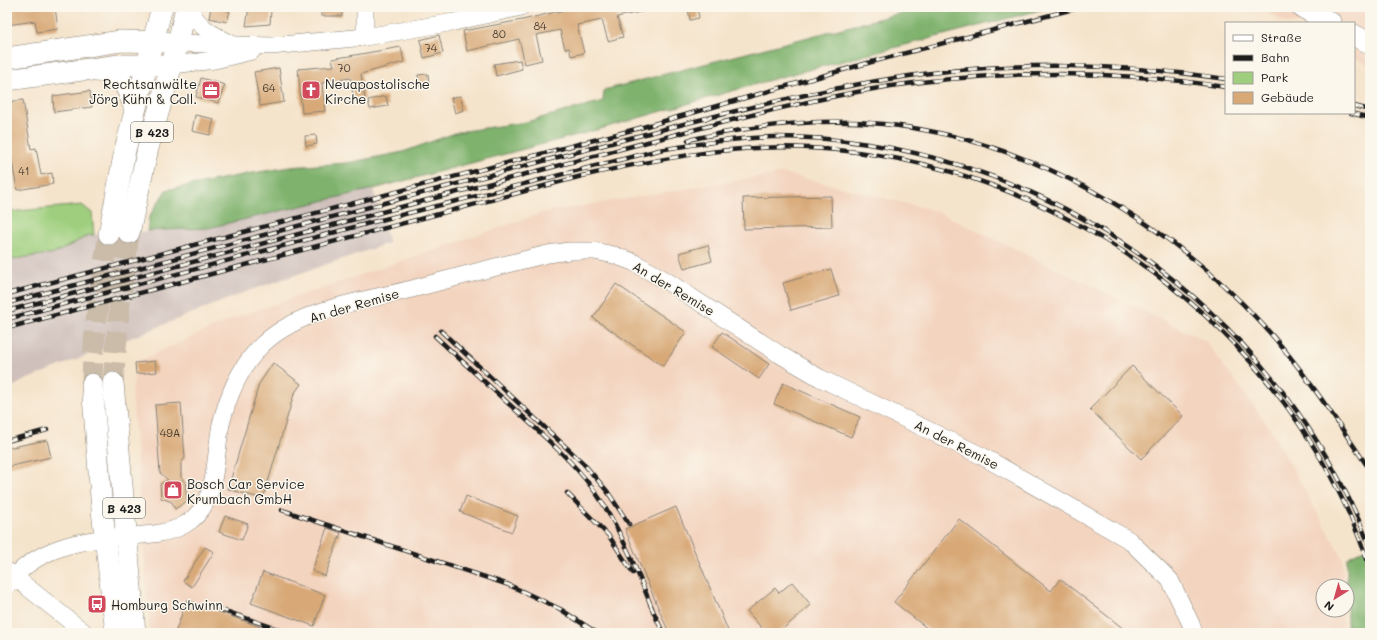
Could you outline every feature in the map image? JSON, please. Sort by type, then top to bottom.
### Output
[{"type":"main road","name":"B 423","points":[[162,7],[135,109],[119,234],[148,148],[178,43],[186,7]]},
{"type":"main road","points":[[1302,7],[1330,22]]},
{"type":"main road","points":[[1355,36],[1370,44]]},
{"type":"main road","points":[[16,57],[121,41],[178,43]]},
{"type":"main road","points":[[7,80],[129,65],[172,65]]},
{"type":"main road","points":[[81,70],[104,71],[116,75],[129,92],[135,109]]},
{"type":"main road","name":"B 423","points":[[113,383],[116,633]]},
{"type":"main road","name":"B 423","points":[[92,384],[116,537],[135,633]]},
{"type":"street","points":[[190,7],[204,28],[232,44]]},
{"type":"street","points":[[365,7],[365,37]]},
{"type":"street","points":[[178,43],[271,46],[365,37],[454,22],[515,8]]},
{"type":"street","points":[[172,65],[215,60],[271,46]]},
{"type":"street","points":[[7,65],[16,57]]},
{"type":"street","name":"An der Remise","points":[[9,578],[23,567],[62,547],[87,540],[168,530],[183,526],[200,510],[208,498],[213,479],[221,426],[227,401],[236,379],[247,362],[274,334],[292,323],[337,308],[548,254],[569,250],[594,251],[614,255],[633,262],[665,280],[779,354],[820,378],[982,456],[1129,540],[1170,580],[1192,624],[1194,633]]},
{"type":"street","points":[[9,578],[85,633]]},
{"type":"shaded area","points":[[1256,7],[1370,7],[1370,66],[1355,58],[1355,22],[1285,22]]},
{"type":"shaded area","points":[[783,173],[936,211],[1206,341],[1269,427],[1343,558],[1343,578],[1315,578],[1315,618],[1343,618],[1343,633],[150,633],[132,393],[136,362],[234,318],[545,212]]},
{"type":"shaded area","points":[[373,189],[389,243],[248,291],[25,380],[7,390],[7,260],[56,253],[89,235],[208,228]]},
{"type":"green space","points":[[924,7],[1052,7],[781,77],[600,129],[373,189],[208,228],[147,231],[149,217],[166,190],[290,167],[347,163],[403,152],[458,132],[526,122],[603,101],[604,90]]},
{"type":"green space","points":[[82,205],[92,213],[94,235],[89,235],[56,253],[7,260],[7,212]]},
{"type":"green space","points":[[1370,546],[1370,633],[1347,633],[1347,618],[1355,618],[1355,578],[1347,578],[1347,558]]},
{"type":"building","points":[[7,7],[55,7],[58,29],[37,32],[35,21],[7,25]]},
{"type":"building","points":[[211,7],[228,7],[227,11],[230,11],[227,22],[209,18]]},
{"type":"building","points":[[249,7],[271,10],[270,24],[246,26]]},
{"type":"building","points":[[321,7],[342,7],[342,16],[321,16]]},
{"type":"building","points":[[577,7],[644,7],[645,11],[617,17],[623,37],[608,41],[602,20],[577,25],[584,53],[571,56],[569,48],[565,49],[560,30],[536,35],[542,60],[525,64],[519,39],[467,51],[463,31],[522,20]]},
{"type":"building","points":[[697,7],[699,18],[690,20],[688,9]]},
{"type":"building","points":[[439,35],[443,53],[424,58],[420,40]]},
{"type":"building","points":[[401,47],[404,62],[361,74],[365,99],[354,100],[350,78],[322,83],[325,111],[302,113],[298,69],[334,66],[332,59]]},
{"type":"building","points":[[520,60],[522,69],[496,76],[494,64]]},
{"type":"building","points":[[279,68],[284,102],[260,106],[254,72]]},
{"type":"building","points":[[428,74],[429,85],[419,86],[418,75]]},
{"type":"building","name":"Rechtsanwälte Jörg Kühn & Coll.","points":[[201,78],[225,85],[218,103],[196,97]]},
{"type":"building","points":[[90,91],[92,107],[54,112],[53,96]]},
{"type":"building","points":[[386,96],[388,106],[370,109],[368,100]]},
{"type":"building","points":[[460,96],[464,110],[455,113],[451,98]]},
{"type":"building","points":[[23,100],[31,149],[36,148],[41,175],[52,173],[53,184],[17,190],[9,144],[7,102]]},
{"type":"building","points":[[195,115],[214,119],[210,135],[192,131]]},
{"type":"building","points":[[316,135],[317,144],[306,146],[305,136]]},
{"type":"building","points":[[831,196],[832,227],[744,229],[743,198]]},
{"type":"building","points":[[708,245],[712,261],[684,269],[679,253]]},
{"type":"building","points":[[831,269],[839,296],[791,310],[783,283]]},
{"type":"building","points":[[616,284],[686,332],[663,366],[593,318]]},
{"type":"building","points":[[722,332],[769,364],[759,379],[712,347]]},
{"type":"building","points":[[155,361],[157,372],[136,374],[135,363]]},
{"type":"building","points":[[273,363],[301,384],[294,394],[263,499],[228,489],[259,384]]},
{"type":"building","points":[[1132,366],[1183,416],[1141,459],[1090,409]]},
{"type":"building","points":[[783,383],[860,417],[851,437],[774,404]]},
{"type":"building","points":[[181,403],[185,458],[181,463],[181,477],[185,482],[187,501],[175,509],[172,502],[161,498],[160,484],[168,480],[160,473],[155,405]]},
{"type":"building","points":[[47,440],[51,457],[7,467],[7,448]]},
{"type":"building","points":[[466,496],[518,516],[512,532],[460,512]]},
{"type":"building","points":[[676,507],[729,633],[669,633],[625,529]]},
{"type":"building","points":[[225,516],[248,524],[242,540],[219,532]]},
{"type":"building","points":[[959,519],[1051,591],[1060,579],[1129,633],[933,633],[894,602]]},
{"type":"building","points":[[327,528],[341,533],[325,576],[312,571]]},
{"type":"building","points":[[205,547],[214,552],[192,587],[183,581]]},
{"type":"building","points":[[263,572],[325,595],[314,626],[251,603]]},
{"type":"building","points":[[792,582],[811,605],[778,633],[766,633],[747,611],[775,588],[779,593]]},
{"type":"building","points":[[187,600],[274,632],[274,633],[175,633]]},
{"type":"tunnel","points":[[113,383],[119,312],[129,233]]},
{"type":"tunnel","points":[[92,384],[98,309],[109,234]]},
{"type":"railway","points":[[7,294],[636,129],[864,64],[1081,7]]},
{"type":"railway","points":[[7,303],[695,121],[833,89],[931,73],[1015,67],[1058,66],[1142,69],[1225,79]]},
{"type":"railway","points":[[7,311],[697,129],[835,96],[891,86],[932,81],[974,77],[1058,74],[1143,77],[1225,87]]},
{"type":"railway","points":[[1355,106],[1370,110]]},
{"type":"railway","points":[[1355,114],[1370,118]]},
{"type":"railway","points":[[688,140],[760,127],[809,122],[859,122],[883,124],[937,133],[990,147],[1041,166],[1091,190],[1138,218],[1183,251],[1224,286],[1263,325],[1292,359],[1319,395],[1370,470]]},
{"type":"railway","points":[[7,319],[381,220],[659,150],[730,140],[774,137],[871,144],[964,167],[1052,202],[1135,251],[1209,311],[1274,381],[1328,460],[1370,547]]},
{"type":"railway","points":[[7,328],[582,176],[638,164],[695,154],[752,148],[781,147],[809,148],[901,159],[991,185],[1075,223],[1154,273],[1224,333],[1284,404],[1334,482],[1370,568]]},
{"type":"railway","points":[[441,331],[583,463],[607,491],[629,524]]},
{"type":"railway","points":[[435,336],[552,444],[592,487],[608,512],[622,539],[652,608]]},
{"type":"railway","points":[[7,441],[47,430]]},
{"type":"railway","points":[[567,493],[609,536],[633,573]]},
{"type":"railway","points":[[282,510],[509,585],[560,609],[597,633]]},
{"type":"railway","points":[[650,604],[663,633]]},
{"type":"railway","points":[[219,609],[289,633]]},
{"type":"place","name":"Rechtsanwälte Jörg Kühn & Coll.","points":[[211,90]]},
{"type":"place","name":"Neuapostolische Kirche","points":[[311,90]]},
{"type":"place","name":"Bosch Car Service Krumbach GmbH","points":[[173,490]]},
{"type":"place","name":"Homburg Schwinn","points":[[97,604]]}]
